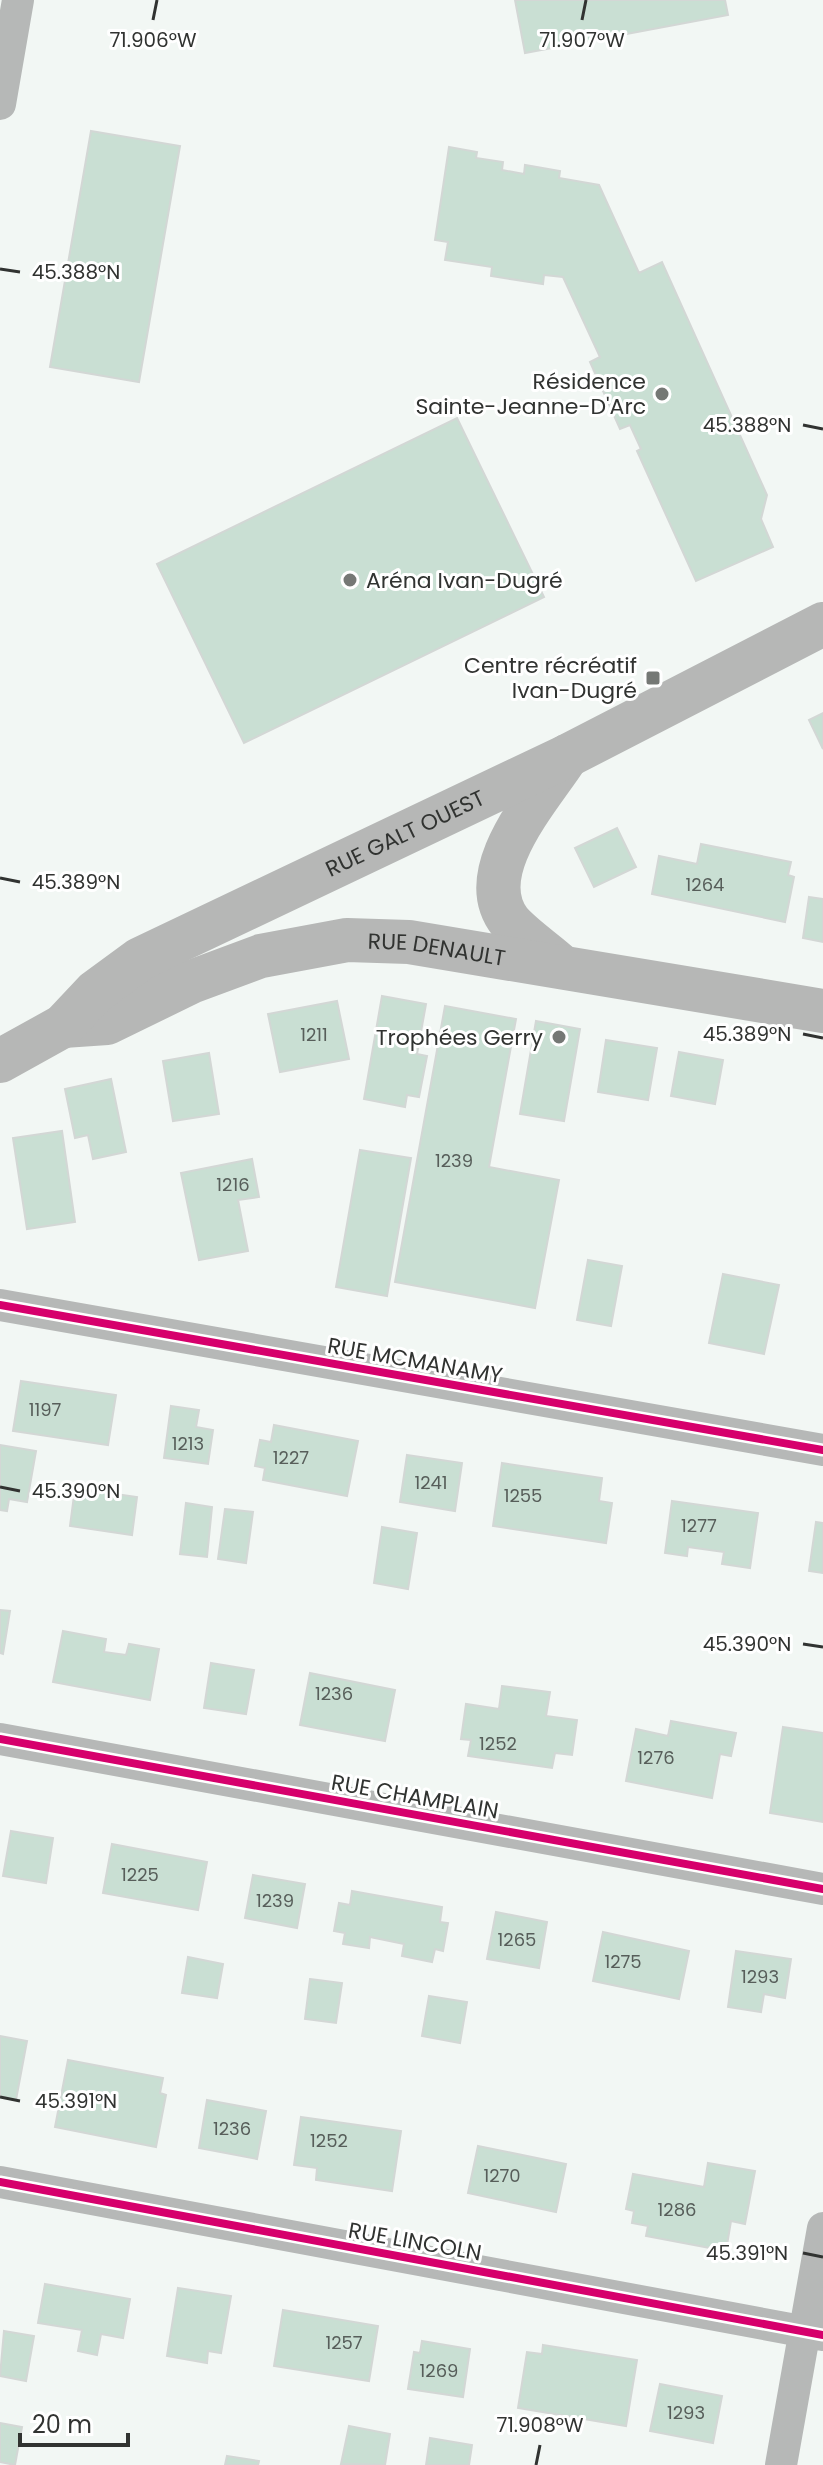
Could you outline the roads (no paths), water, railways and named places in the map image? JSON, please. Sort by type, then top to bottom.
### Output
[{"type":"main road","name":"RUE GALT OUEST","points":[[0,1061],[63,1026],[95,992],[140,959],[567,756],[823,624]]},
{"type":"main road","points":[[562,967],[510,922],[500,903],[498,876],[503,855],[567,756]]},
{"type":"main road","name":"RUE DENAULT","points":[[63,1026],[107,1023],[191,982],[261,956],[347,940],[409,942],[823,1011]]},
{"type":"street","points":[[0,104],[18,0]]},
{"type":"street","name":"RUE MCMANAMY","points":[[0,1305],[823,1450]]},
{"type":"street","name":"RUE CHAMPLAIN","points":[[0,1739],[823,1889]]},
{"type":"street","name":"RUE LINCOLN","points":[[0,2182],[814,2333]]},
{"type":"street","points":[[781,2465],[814,2333],[823,2228]]},
{"type":"place","name":"Résidence Sainte-Jeanne-D'Arc","points":[[662,394]]},
{"type":"place","name":"Aréna Ivan-Dugré","points":[[350,580]]},
{"type":"place","name":"Centre récréatif Ivan-Dugré","points":[[653,678]]},
{"type":"place","name":"Trophées Gerry","points":[[559,1037]]}]
